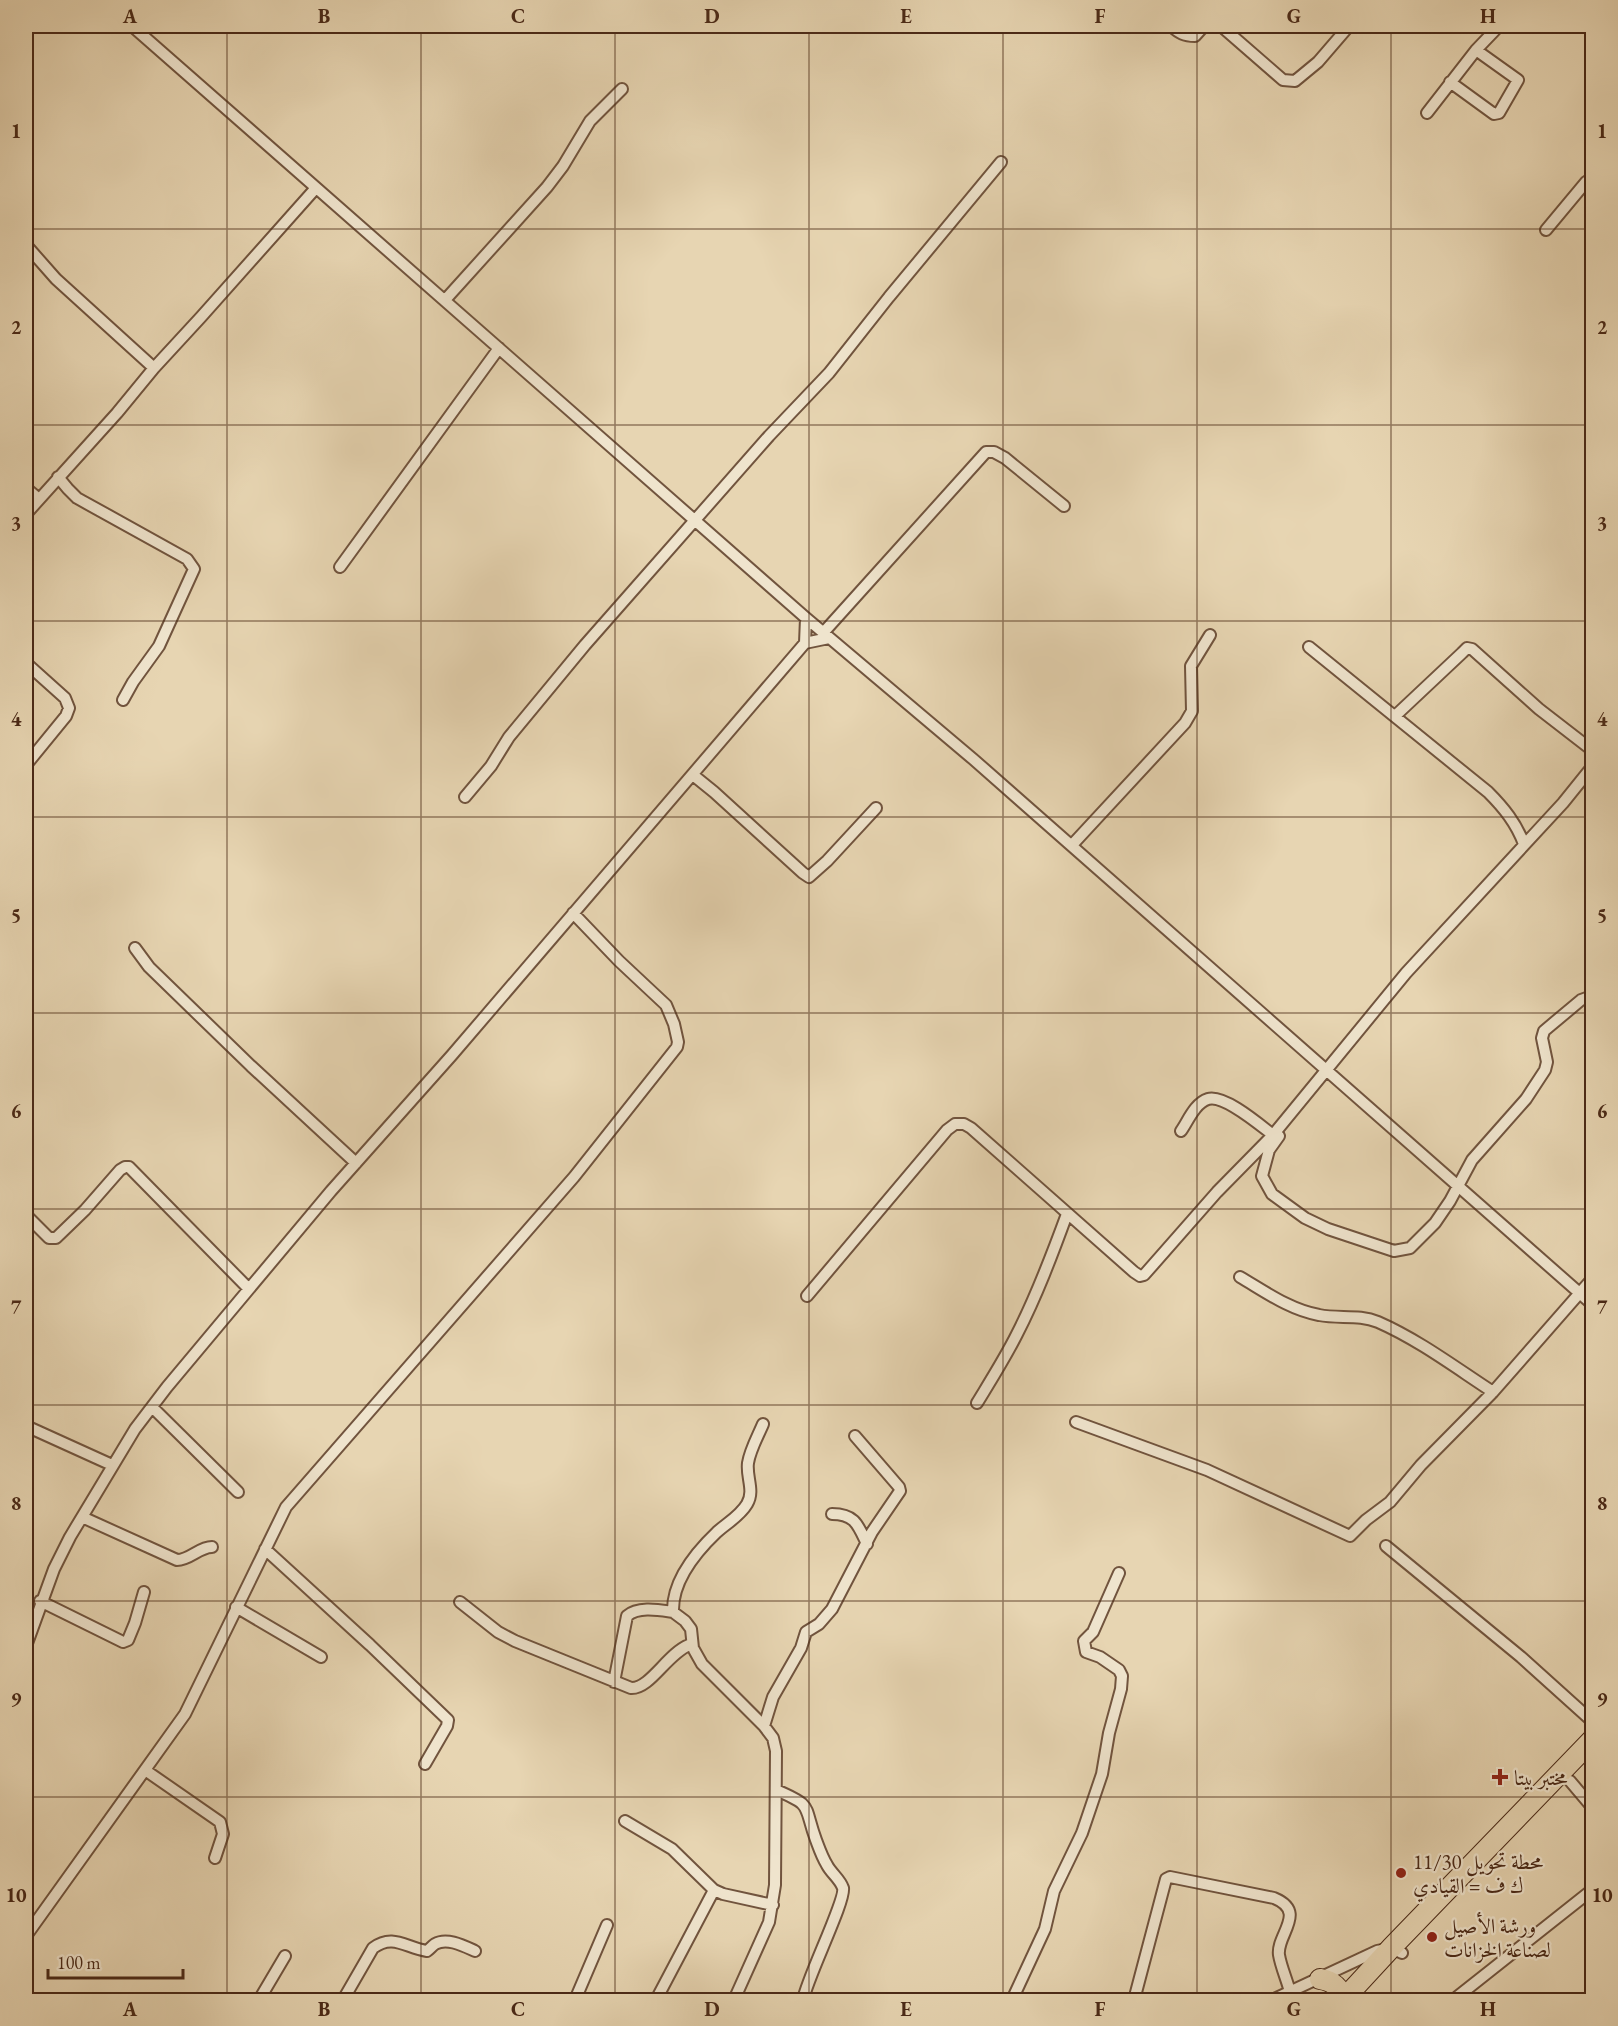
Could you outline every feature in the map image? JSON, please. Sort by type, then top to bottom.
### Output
[{"type":"highway","points":[[1361,2001],[1396,1951],[1593,1740]]},
{"type":"highway","points":[[1320,1979],[1328,1980],[1336,1985],[1343,2000],[1593,1758]]},
{"type":"street","points":[[132,26],[806,618],[1072,845],[1593,1304]]},
{"type":"street","points":[[1172,26],[1185,36],[1195,36],[1204,26]]},
{"type":"street","points":[[1221,26],[1283,80],[1295,81],[1318,62],[1349,26]]},
{"type":"street","points":[[1427,113],[1476,50],[1498,26]]},
{"type":"street","points":[[1450,82],[1494,114],[1499,113],[1518,80],[1476,50]]},
{"type":"street","points":[[445,300],[547,187],[563,166],[590,121],[622,89]]},
{"type":"street","points":[[465,797],[491,766],[509,737],[585,645],[769,436],[829,373],[1001,162]]},
{"type":"street","points":[[1546,230],[1586,182],[1593,178]]},
{"type":"street","points":[[26,514],[315,189]]},
{"type":"street","points":[[26,246],[56,279],[154,368]]},
{"type":"street","points":[[340,567],[499,348]]},
{"type":"street","points":[[26,1646],[40,1601],[54,1569],[112,1465],[152,1407],[356,1163],[452,1055],[805,643],[826,635],[986,452],[994,452],[1005,458],[1064,506]]},
{"type":"street","points":[[58,477],[77,498],[187,559],[194,569],[159,646],[123,700]]},
{"type":"street","points":[[26,488],[39,500]]},
{"type":"street","points":[[805,643],[806,618]]},
{"type":"street","points":[[1072,845],[1185,723],[1192,711],[1191,666],[1210,635]]},
{"type":"street","points":[[1308,648],[1488,792],[1504,808],[1519,831],[1524,844]]},
{"type":"street","points":[[1395,716],[1467,648],[1472,649],[1539,709],[1593,750]]},
{"type":"street","points":[[26,663],[65,698],[69,708],[66,716],[26,765]]},
{"type":"street","points":[[1593,767],[1563,803],[1406,973],[1329,1070],[1269,1150],[1262,1176],[1272,1194],[1305,1218],[1320,1225],[1394,1251],[1410,1248],[1435,1223],[1472,1160],[1526,1099],[1545,1070],[1547,1062],[1543,1045],[1544,1031],[1581,1000],[1593,996]]},
{"type":"street","points":[[693,775],[809,877],[876,808]]},
{"type":"street","points":[[26,1936],[185,1714],[286,1507],[567,1185],[677,1047],[674,1024],[666,1005],[573,913]]},
{"type":"street","points":[[135,948],[149,967],[356,1163]]},
{"type":"street","points":[[807,1296],[947,1130],[955,1124],[964,1124],[971,1128],[1134,1272],[1140,1276],[1144,1275],[1217,1192],[1273,1135],[1329,1070]]},
{"type":"street","points":[[1181,1131],[1197,1106],[1208,1099],[1220,1099],[1273,1135]]},
{"type":"street","points":[[26,1215],[43,1234],[56,1238],[85,1210],[120,1170],[129,1167],[249,1289]]},
{"type":"street","points":[[978,1403],[1017,1335],[1048,1266],[1067,1214]]},
{"type":"street","points":[[1240,1277],[1302,1311],[1319,1316],[1364,1318],[1378,1323],[1428,1349],[1492,1392]]},
{"type":"street","points":[[1076,1422],[1208,1470],[1350,1536],[1366,1520],[1390,1502],[1421,1465],[1492,1392],[1593,1279]]},
{"type":"street","points":[[152,1407],[238,1492]]},
{"type":"street","points":[[673,1612],[678,1584],[693,1557],[717,1532],[739,1514],[748,1502],[751,1487],[748,1462],[763,1424]]},
{"type":"street","points":[[26,1426],[112,1465]]},
{"type":"street","points":[[764,1726],[773,1697],[801,1648],[806,1632],[819,1624],[832,1609],[872,1532],[900,1491],[855,1436]]},
{"type":"street","points":[[832,1514],[842,1514],[853,1519],[867,1544]]},
{"type":"street","points":[[82,1517],[177,1560],[183,1560],[205,1547],[212,1547]]},
{"type":"street","points":[[1386,1546],[1521,1657],[1593,1721]]},
{"type":"street","points":[[266,1549],[448,1720],[447,1726],[425,1764]]},
{"type":"street","points":[[1012,2001],[1045,1929],[1054,1891],[1082,1833],[1102,1774],[1122,1676],[1119,1670],[1100,1657],[1086,1652],[1084,1641],[1093,1632],[1119,1573]]},
{"type":"street","points":[[40,1601],[123,1642],[128,1640],[144,1592]]},
{"type":"street","points":[[460,1602],[498,1632],[515,1641],[631,1688],[638,1689],[644,1685],[670,1657],[682,1648],[689,1645],[693,1648]]},
{"type":"street","points":[[236,1606],[321,1657]]},
{"type":"street","points":[[614,1682],[627,1616],[631,1612],[643,1610],[673,1612],[691,1629],[693,1648],[709,1673],[764,1726],[773,1738],[776,1751],[773,1905],[769,1922],[734,2001]]},
{"type":"street","points":[[145,1770],[220,1822],[223,1834],[215,1858]]},
{"type":"street","points":[[1570,1781],[1593,1807]]},
{"type":"street","points":[[776,1790],[802,1802],[807,1809],[815,1838],[827,1866],[842,1885],[843,1890],[814,1967],[804,2001]]},
{"type":"street","points":[[625,1821],[672,1849],[714,1890],[773,1905]]},
{"type":"street","points":[[1134,2001],[1163,1884],[1170,1876],[1274,1898],[1288,1907],[1290,1915],[1287,1930],[1278,1954],[1290,1992]]},
{"type":"street","points":[[656,2001],[714,1890]]},
{"type":"street","points":[[1457,1996],[1593,1890]]},
{"type":"street","points":[[575,2001],[608,1925]]},
{"type":"street","points":[[343,2001],[373,1948],[388,1940],[428,1951],[435,1944],[453,1942],[475,1951]]},
{"type":"street","points":[[1272,2001],[1367,1954],[1396,1951]]},
{"type":"street","points":[[259,2001],[285,1956]]},
{"type":"place","name":"مختبر بيتا","points":[[1500,1777]]},
{"type":"place","name":"محطة تحويل 11/30 ك ف = القيادي","points":[[1401,1873]]},
{"type":"place","name":"ورشة الأصيل لصناعة الخزانات","points":[[1432,1937]]}]
